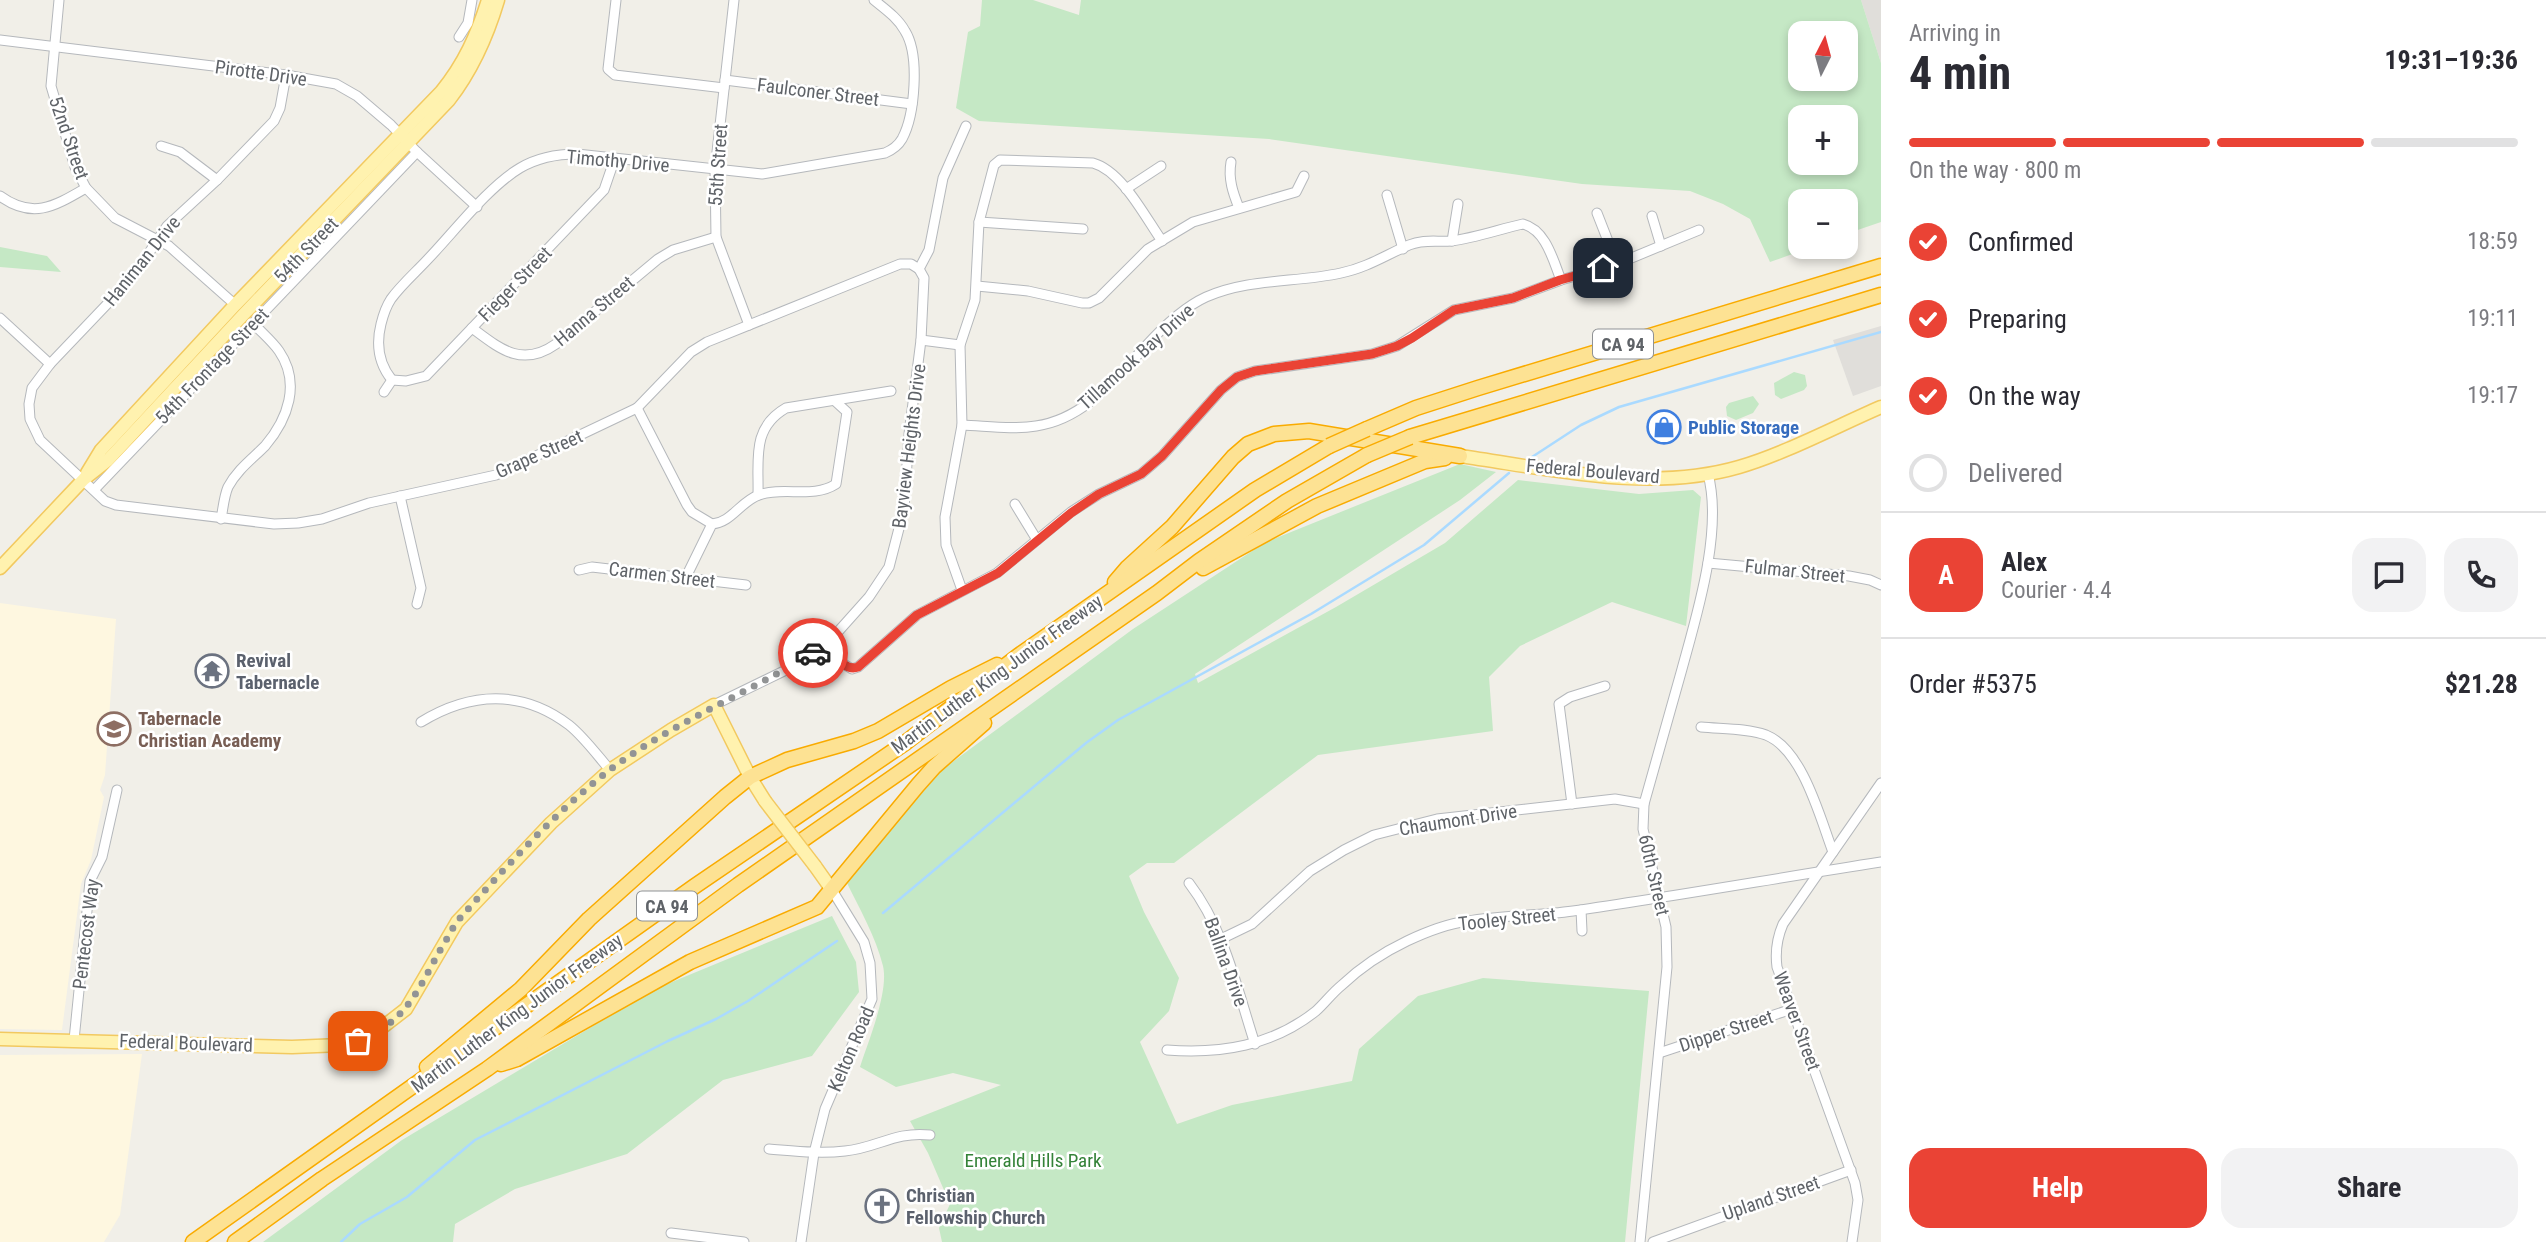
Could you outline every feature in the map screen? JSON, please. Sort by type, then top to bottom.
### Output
[{"type":"highway","name":"Martin Luther King Junior Freeway","points":[[193,1242],[695,886],[905,743],[1018,656],[1102,597],[1255,490],[1329,446],[1416,408],[1881,266]]},
{"type":"highway","name":"Martin Luther King Junior Freeway","points":[[234,1242],[321,1179],[487,1069],[738,885],[1286,501],[1367,455],[1410,437],[1881,295]]},
{"type":"highway","points":[[1102,597],[1127,568],[1172,527],[1233,457],[1248,444],[1275,434],[1310,431],[1460,456]]},
{"type":"highway","points":[[1157,593],[1317,506],[1425,461],[1460,456]]},
{"type":"highway","points":[[316,1155],[489,1017],[521,989],[589,919],[724,797],[750,777],[787,760],[855,741],[878,731],[961,682],[1018,656]]},
{"type":"highway","points":[[487,1069],[517,1059],[690,962],[817,907],[934,767],[1033,679]]},
{"type":"main road","name":"54th Street","points":[[84,480],[101,450],[235,305],[441,92],[456,73],[478,32],[488,0]]},
{"type":"main road","name":"54th Street","points":[[0,568],[84,480],[108,460],[244,314],[413,147],[467,76],[487,36],[498,0]]},
{"type":"main road","name":"Federal Boulevard","points":[[1460,456],[1630,478],[1692,477],[1741,467],[1881,407]]},
{"type":"main road","name":"Bayview Heights Drive","points":[[371,1036],[406,1009],[457,922],[551,823],[610,770],[714,705]]},
{"type":"main road","name":"Kelton Road","points":[[714,705],[765,801],[832,890]]},
{"type":"main road","name":"Federal Boulevard","points":[[0,1039],[292,1047],[341,1045],[371,1036]]},
{"type":"street","name":"52nd Street","points":[[59,0],[51,86],[75,167],[86,188],[115,218],[169,246],[231,301]]},
{"type":"street","points":[[459,37],[468,23],[472,0]]},
{"type":"street","name":"Faulconer Street","points":[[616,0],[608,69],[615,75],[912,104]]},
{"type":"street","name":"55th Street","points":[[734,0],[715,170],[716,237],[749,325]]},
{"type":"street","name":"Timothy Drive","points":[[392,380],[380,357],[378,339],[381,322],[391,299],[509,175],[540,160],[574,154],[762,174],[885,153],[895,148],[903,139],[912,104],[915,76],[911,44],[895,17],[874,0]]},
{"type":"street","name":"Pirotte Drive","points":[[0,40],[286,75],[336,85],[358,96],[477,207]]},
{"type":"street","name":"Haniman Drive","points":[[84,480],[40,440],[30,419],[32,388],[50,365],[132,278],[167,226],[274,121],[280,108],[286,75]]},
{"type":"street","name":"Bayview Heights Drive","points":[[714,705],[786,670],[827,645],[869,597],[894,556],[904,509],[909,434],[921,340],[924,278],[919,269],[929,250],[943,178],[966,127]]},
{"type":"street","points":[[161,146],[180,152],[216,180]]},
{"type":"street","name":"54th Frontage Street","points":[[94,490],[253,323],[413,147]]},
{"type":"street","name":"Fieger Street","points":[[392,380],[406,381],[426,376],[604,190],[615,158]]},
{"type":"street","points":[[962,590],[950,562],[945,517],[962,425],[960,345],[977,286],[979,222],[994,165],[1000,160],[1093,163],[1102,166],[1110,170],[1126,189],[1162,241]]},
{"type":"street","points":[[1231,162],[1229,173],[1238,208]]},
{"type":"street","points":[[1126,189],[1161,166]]},
{"type":"street","points":[[977,286],[1028,291],[1089,303],[1098,298],[1134,261],[1193,222],[1296,192],[1304,176]]},
{"type":"street","points":[[0,196],[19,206],[41,209],[56,206],[86,188]]},
{"type":"street","points":[[1387,195],[1404,249]]},
{"type":"street","points":[[1452,241],[1458,204]]},
{"type":"street","points":[[1597,213],[1617,264]]},
{"type":"street","points":[[1652,216],[1661,246]]},
{"type":"street","points":[[979,222],[1083,229]]},
{"type":"street","name":"Tillamook Bay Drive","points":[[962,425],[1040,426],[1071,415],[1100,395],[1160,330],[1188,307],[1239,285],[1343,273],[1429,240],[1452,241],[1523,223],[1545,241],[1560,280]]},
{"type":"street","points":[[827,645],[847,667],[858,667],[904,625],[962,590],[998,573],[1071,513],[1099,494],[1141,474],[1162,456],[1221,390],[1237,377],[1255,371],[1372,354],[1405,342],[1454,310],[1513,298],[1560,280],[1617,264],[1699,230]]},
{"type":"street","name":"Hanna Street","points":[[472,328],[507,352],[522,355],[544,352],[657,259],[673,250],[716,237]]},
{"type":"street","name":"Grape Street","points":[[84,480],[105,501],[116,505],[274,524],[307,522],[400,496],[496,475],[637,408],[691,352],[707,342],[900,264],[911,264],[919,269]]},
{"type":"street","points":[[0,318],[50,365]]},
{"type":"street","points":[[221,519],[227,489],[236,475],[280,426],[290,396],[290,378],[282,355],[253,323]]},
{"type":"street","points":[[921,340],[960,345]]},
{"type":"street","points":[[384,392],[392,380]]},
{"type":"street","points":[[758,495],[760,436],[774,414],[786,408],[891,391]]},
{"type":"street","points":[[637,408],[687,505],[692,512],[712,524],[720,523],[758,495],[773,492],[825,491],[836,484],[847,412],[835,401]]},
{"type":"street","name":"60th Street","points":[[1640,1242],[1667,967],[1666,927],[1643,829],[1644,804],[1700,603],[1708,563],[1713,493],[1708,474]]},
{"type":"street","points":[[400,496],[421,588],[417,604]]},
{"type":"street","points":[[1016,504],[1037,540]]},
{"type":"street","points":[[685,577],[712,524]]},
{"type":"street","name":"Fulmar Street","points":[[1708,563],[1849,576],[1881,585]]},
{"type":"street","name":"Carmen Street","points":[[579,570],[592,566],[746,585]]},
{"type":"street","points":[[1572,804],[1559,704],[1570,697],[1605,686]]},
{"type":"street","points":[[421,722],[441,710],[471,700],[508,698],[533,705],[571,727],[610,770]]},
{"type":"street","points":[[1701,727],[1753,732],[1780,743],[1797,762],[1833,852]]},
{"type":"street","name":"Weaver Street","points":[[1852,1242],[1858,1200],[1851,1170],[1777,967],[1775,955],[1779,933],[1881,783]]},
{"type":"street","name":"Pentecost Way","points":[[74,1040],[90,881],[92,872],[102,857],[117,790]]},
{"type":"street","name":"Chaumont Drive","points":[[1221,939],[1252,924],[1310,871],[1374,835],[1437,819],[1615,799],[1644,804]]},
{"type":"street","name":"Tooley Street","points":[[1167,1050],[1199,1053],[1255,1044],[1290,1029],[1317,1010],[1340,986],[1366,965],[1423,934],[1468,920],[1542,916],[1881,862]]},
{"type":"street","name":"Ballina Drive","points":[[1189,883],[1206,905],[1221,939],[1255,1044]]},
{"type":"street","name":"Kelton Road","points":[[801,1242],[814,1153],[825,1109],[872,999],[870,963],[864,942],[832,890]]},
{"type":"street","points":[[1581,910],[1583,931]]},
{"type":"street","name":"Dipper Street","points":[[1659,1053],[1792,1009]]},
{"type":"street","points":[[769,1149],[814,1153],[848,1151],[910,1133],[930,1135]]},
{"type":"street","name":"Upland Street","points":[[1653,1242],[1851,1170]]},
{"type":"street","points":[[671,1233],[694,1239],[744,1242]]},
{"type":"shaded area","points":[[1861,0],[1881,0],[1881,63]]},
{"type":"shaded area","points":[[1881,326],[1881,386],[1853,396],[1833,340]]},
{"type":"shaded area","points":[[0,603],[116,619],[105,775],[100,790],[104,797],[91,860],[81,884],[62,1030],[0,1029]]},
{"type":"shaded area","points":[[142,1054],[120,1215],[104,1242],[0,1242],[0,1055]]},
{"type":"green space","points":[[982,0],[1033,0],[1079,15],[1081,0],[1861,0],[1881,63],[1881,222],[1858,230],[1858,189],[1788,189],[1788,256],[1770,262],[1750,219],[1723,204],[1690,191],[1582,184],[1269,139],[979,121],[956,108],[968,32],[980,26]]},
{"type":"green space","points":[[0,247],[47,256],[61,272],[0,267]]},
{"type":"green space","points":[[1794,372],[1805,375],[1807,386],[1804,390],[1781,399],[1775,395],[1774,383]]},
{"type":"green space","points":[[1753,396],[1759,404],[1753,413],[1736,420],[1727,416],[1726,407],[1729,403]]},
{"type":"green space","name":"Emerald Hills Park","points":[[1460,464],[1496,472],[1460,500],[1195,674],[1198,683],[1445,543],[1518,480],[1639,494],[1693,490],[1701,497],[1686,626],[1612,602],[1520,646],[1489,677],[1493,731],[1318,755],[1174,863],[1147,863],[1129,876],[1144,912],[1179,978],[1169,1011],[1140,1042],[1177,1124],[1232,1105],[1352,1081],[1359,1049],[1418,996],[1483,978],[1649,991],[1625,1242],[942,1242],[939,1228],[950,1204],[928,1153],[910,1121],[1001,1085],[953,1073],[896,1087],[860,1067],[877,1017],[884,977],[876,944],[846,881],[943,769],[1133,629],[1266,542]]},
{"type":"green space","points":[[832,916],[856,962],[859,992],[812,1056],[723,1080],[627,1154],[515,1189],[455,1224],[453,1242],[263,1242],[402,1140],[655,989]]},
{"type":"waterway","points":[[1532,457],[1581,425],[1619,407],[1881,332]]},
{"type":"waterway","points":[[883,913],[1086,743],[1118,720],[1311,614],[1424,545],[1509,473]]},
{"type":"waterway","points":[[341,1242],[360,1224],[407,1197],[475,1140],[716,1019],[748,1001],[837,941]]},
{"type":"way so far","points":[[358,1041],[371,1036],[406,1009],[457,922],[551,823],[610,770],[714,705],[786,670],[813,653]]},
{"type":"place","name":"Public Storage","points":[[1664,427]]},
{"type":"place","name":"Revival Tabernacle","points":[[212,671]]},
{"type":"place","name":"Tabernacle Christian Academy","points":[[114,729]]},
{"type":"place","name":"Christian Fellowship Church","points":[[882,1206]]},
{"type":"route","points":[[813,653],[827,645],[847,667],[858,667],[917,615],[998,573],[1071,513],[1099,494],[1141,474],[1162,456],[1221,390],[1237,377],[1255,371],[1372,354],[1412,338],[1454,310],[1513,298],[1560,280],[1603,268]]}]
